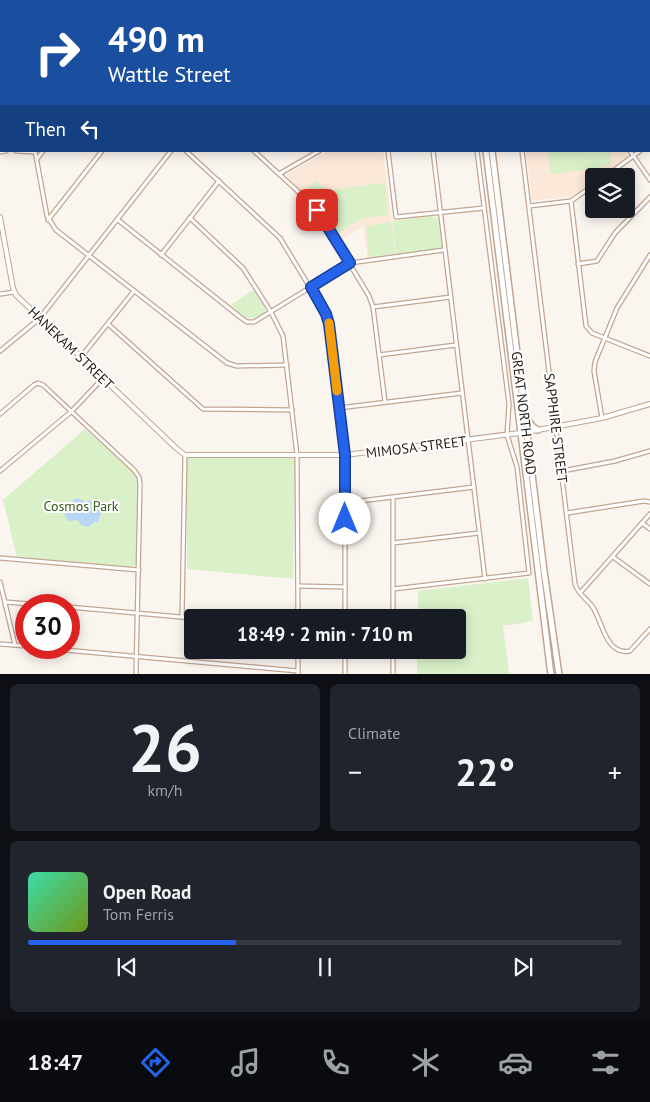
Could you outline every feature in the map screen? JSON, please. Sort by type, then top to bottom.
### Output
[{"type":"main road","name":"GREAT NORTH ROAD","points":[[486,152],[502,283],[559,674]]},
{"type":"main road","name":"GREAT NORTH ROAD","points":[[492,152],[524,414],[524,432],[551,674]]},
{"type":"main road","points":[[502,283],[508,282]]},
{"type":"main road","points":[[524,414],[529,424],[538,430]]},
{"type":"street","points":[[35,152],[48,220],[53,228],[229,364],[237,366],[287,365]]},
{"type":"street","points":[[36,159],[42,152]]},
{"type":"street","points":[[48,220],[101,152]]},
{"type":"street","points":[[0,351],[39,319],[170,152]]},
{"type":"street","points":[[187,152],[280,238],[326,314],[329,324],[345,455],[345,609]]},
{"type":"street","points":[[255,152],[317,210],[369,296],[373,307],[385,402]]},
{"type":"street","points":[[279,174],[317,152]]},
{"type":"street","points":[[388,152],[396,217],[484,208]]},
{"type":"street","points":[[432,152],[485,579]]},
{"type":"street","points":[[393,589],[529,573],[517,467],[508,435],[509,404],[477,152]]},
{"type":"street","name":"SAPPHIRE STREET","points":[[522,152],[575,584],[580,594],[591,604],[597,614],[604,636],[619,649],[626,652],[630,651],[650,629]]},
{"type":"street","points":[[631,152],[650,180]]},
{"type":"street","points":[[617,168],[639,152]]},
{"type":"street","points":[[162,256],[218,181]]},
{"type":"street","points":[[529,206],[571,201],[585,191]]},
{"type":"street","points":[[578,264],[597,261],[615,233],[650,197]]},
{"type":"street","points":[[571,201],[586,326],[590,332],[650,356]]},
{"type":"street","points":[[0,217],[14,292],[0,294]]},
{"type":"street","points":[[190,218],[243,268],[271,312],[283,336],[298,455],[298,609]]},
{"type":"street","points":[[118,220],[245,321],[254,322],[350,263],[444,250]]},
{"type":"street","points":[[602,418],[594,366],[620,302],[650,255]]},
{"type":"street","points":[[81,357],[134,291]]},
{"type":"street","name":"HANEKAM STREET","points":[[14,292],[39,319],[185,455]]},
{"type":"street","points":[[373,307],[451,297]]},
{"type":"street","points":[[108,324],[203,409],[292,410]]},
{"type":"street","points":[[379,355],[456,344]]},
{"type":"street","points":[[0,471],[72,411],[102,378]]},
{"type":"street","points":[[0,414],[32,386],[43,385],[134,470],[140,478],[136,674]]},
{"type":"street","points":[[339,408],[462,393]]},
{"type":"street","name":"MIMOSA STREET","points":[[185,455],[345,455],[538,430],[602,418],[650,404]]},
{"type":"street","points":[[562,471],[615,461],[650,451]]},
{"type":"street","points":[[80,608],[182,617],[185,455]]},
{"type":"street","points":[[344,503],[474,487]]},
{"type":"street","points":[[393,497],[393,609]]},
{"type":"street","points":[[567,513],[644,501],[650,502]]},
{"type":"street","points":[[580,594],[650,514]]},
{"type":"street","points":[[642,523],[650,529]]},
{"type":"street","points":[[393,543],[480,533]]},
{"type":"street","points":[[613,556],[650,584]]},
{"type":"street","points":[[0,558],[138,570]]},
{"type":"street","points":[[0,582],[15,641]]},
{"type":"street","points":[[298,586],[345,587]]},
{"type":"street","points":[[5,602],[15,603]]},
{"type":"street","points":[[0,644],[15,645]]},
{"type":"street","points":[[80,651],[298,673],[298,659]]},
{"type":"street","points":[[345,659],[345,674]]},
{"type":"street","points":[[393,659],[393,674]]},
{"type":"shaded area","points":[[327,152],[383,152],[396,255],[368,258],[363,227],[338,241],[318,206],[287,177],[287,174]]},
{"type":"shaded area","points":[[526,152],[627,152],[628,155],[611,168],[585,168],[585,187],[572,196],[532,201]]},
{"type":"green space","points":[[548,152],[610,152],[610,166],[585,168],[585,170],[554,174],[550,172]]},
{"type":"green space","points":[[316,181],[328,192],[317,204],[304,193]]},
{"type":"green space","points":[[385,183],[388,215],[360,219],[337,234],[318,205],[329,192],[335,189]]},
{"type":"green space","points":[[430,216],[438,218],[441,249],[396,255],[392,221]]},
{"type":"green space","points":[[391,222],[395,254],[369,257],[366,226]]},
{"type":"green space","points":[[253,290],[265,309],[265,313],[250,319],[246,318],[231,305]]},
{"type":"green space","name":"Cosmos Park","points":[[85,429],[133,472],[138,481],[137,564],[128,567],[17,557],[3,500]]},
{"type":"green space","points":[[292,457],[295,465],[293,579],[187,569],[186,463],[189,458]]},
{"type":"green space","points":[[528,578],[533,621],[503,626],[509,674],[417,674],[417,659],[466,659],[466,609],[418,609],[418,591]]},
{"type":"water","points":[[78,498],[85,502],[90,500],[97,507],[101,513],[98,522],[94,522],[88,527],[81,525],[78,520],[69,521],[64,515],[71,509],[73,500]]},
{"type":"slow traffic","points":[[329,323],[337,391]]},
{"type":"route","points":[[317,210],[350,263],[311,287],[326,314],[329,324],[345,455],[345,519]]}]
